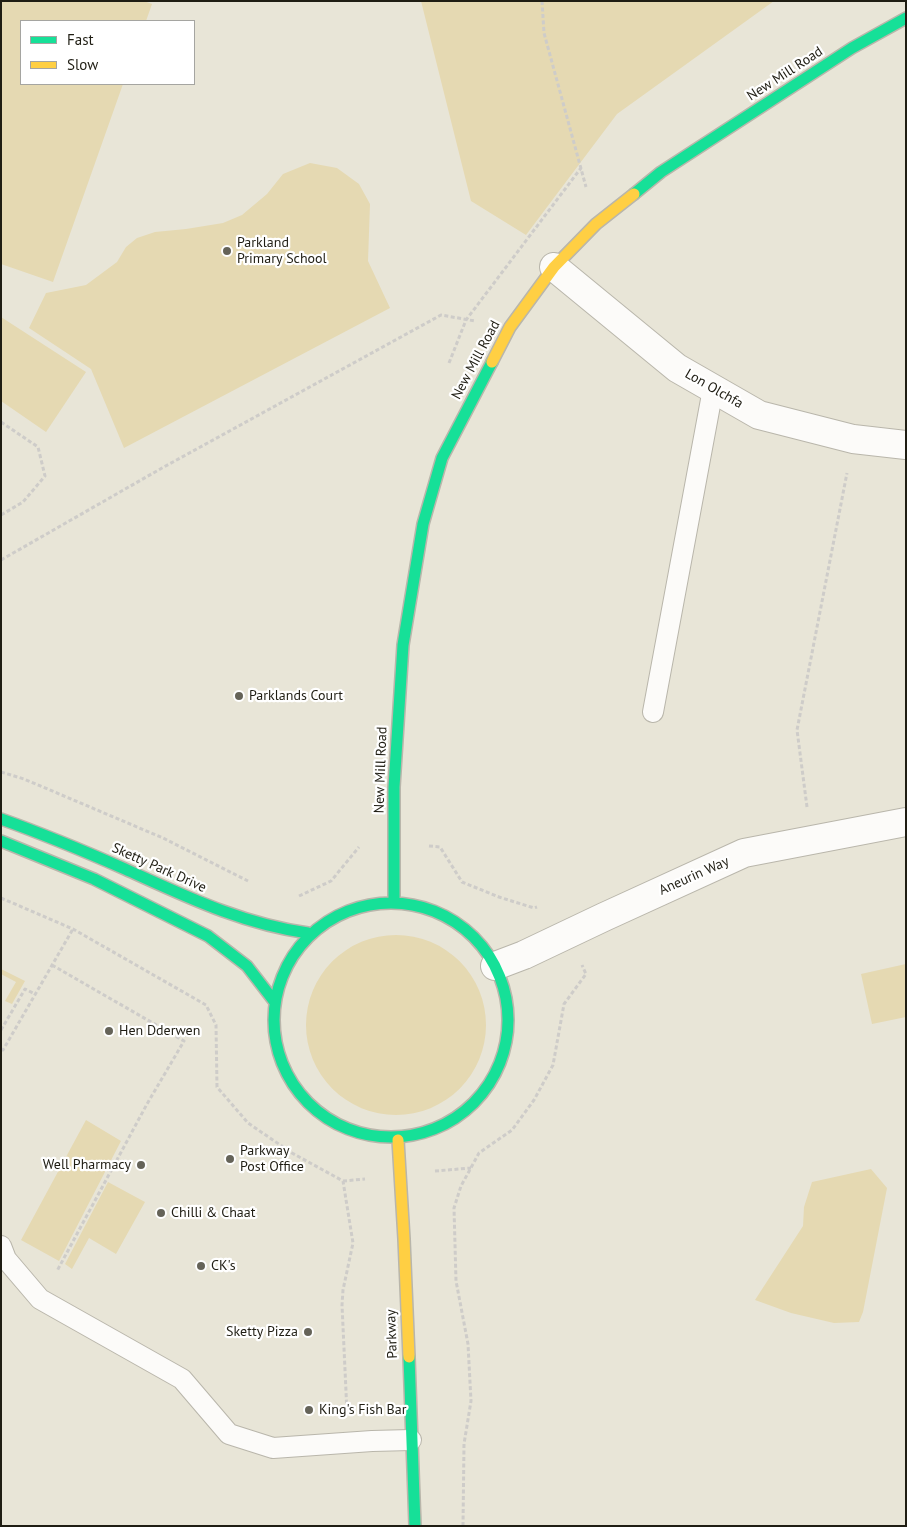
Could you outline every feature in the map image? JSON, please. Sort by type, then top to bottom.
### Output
[{"type":"street","name":"New Mill Road","points":[[394,903],[394,787],[403,645],[423,524],[442,458],[510,327],[554,267],[596,224],[661,172],[852,48],[906,18]]},
{"type":"street","name":"Lon Olchfa","points":[[554,267],[677,368],[759,415],[853,439],[906,445]]},
{"type":"street","name":"Sketty Park Drive","points":[[1,819],[103,859],[222,912],[287,931],[308,933]]},
{"type":"street","name":"Aneurin Way","points":[[495,966],[524,955],[744,853],[906,822]]},
{"type":"street","points":[[1,841],[94,879],[208,936],[247,966],[274,1001]]},
{"type":"street","points":[[394,903],[434,912],[469,934],[495,966],[508,1004],[508,1037],[507,1045],[493,1083],[467,1113],[433,1133],[398,1140],[356,1133],[329,1118],[305,1094],[289,1071],[280,1046],[274,1001],[279,978],[288,957],[308,933],[334,916],[363,905],[394,903]]},
{"type":"street","name":"Parkway","points":[[398,1140],[404,1238],[415,1526]]},
{"type":"lane","points":[[653,712],[713,388]]},
{"type":"lane","points":[[1,1246],[6,1259],[40,1299],[182,1379],[230,1434],[273,1448],[411,1440]]},
{"type":"path","points":[[542,1],[544,33],[596,224]]},
{"type":"path","points":[[1,560],[162,468],[441,315],[510,327]]},
{"type":"path","points":[[1,422],[38,447],[45,476],[23,502],[1,515]]},
{"type":"path","points":[[811,840],[797,730],[853,439]]},
{"type":"path","points":[[1,772],[163,838],[256,884]]},
{"type":"path","points":[[291,900],[331,881],[359,847],[394,843],[440,847],[462,882],[499,897],[534,908],[541,905]]},
{"type":"path","points":[[1,898],[73,929],[206,1005],[216,1025],[217,1087],[248,1124],[292,1153],[343,1181],[353,1243],[343,1290],[342,1305],[348,1427],[372,1441]]},
{"type":"path","points":[[1,1050],[3,1050],[73,929]]},
{"type":"path","points":[[463,1526],[464,1444],[471,1401],[468,1344],[456,1281],[454,1208],[461,1186],[480,1153],[512,1130],[534,1100],[553,1065],[564,1004],[586,974],[570,933]]},
{"type":"path","points":[[40,1299],[62,1263],[147,1104],[184,1041],[52,965]]},
{"type":"path","points":[[1,1030],[25,989],[35,994]]},
{"type":"shaded area","points":[[1,1],[144,1],[152,4],[146,20],[20,20],[20,85],[123,85],[53,282],[1,264]]},
{"type":"shaded area","points":[[421,1],[774,1],[617,114],[526,235],[471,201]]},
{"type":"shaded area","points":[[310,163],[337,168],[359,184],[370,204],[368,261],[390,308],[124,448],[91,369],[29,328],[46,293],[86,285],[117,262],[126,247],[137,238],[155,232],[223,223],[242,215],[267,194],[283,174]]},
{"type":"shaded area","points":[[1,317],[86,372],[46,432],[1,401]]},
{"type":"shaded area","points":[[387,935],[405,935],[438,945],[460,961],[471,975],[479,990],[486,1016],[486,1034],[479,1060],[471,1075],[460,1089],[446,1100],[431,1108],[405,1115],[387,1115],[354,1105],[339,1095],[326,1082],[316,1067],[310,1051],[306,1034],[306,1016],[316,983],[326,968],[339,955],[354,945],[370,939]]},
{"type":"shaded area","points":[[906,964],[906,1017],[872,1024],[861,974]]},
{"type":"shaded area","points":[[1,969],[25,981],[12,1004],[5,1001],[16,982],[1,974]]},
{"type":"shaded area","points":[[86,1120],[121,1141],[59,1261],[21,1240]]},
{"type":"shaded area","points":[[871,1169],[887,1188],[863,1312],[859,1322],[834,1323],[791,1313],[755,1300],[803,1226],[804,1207],[812,1182]]},
{"type":"shaded area","points":[[108,1182],[145,1202],[116,1254],[89,1238],[72,1269],[65,1264]]},
{"type":"traffic: fast","points":[[634,194],[661,172],[852,48],[906,18]]},
{"type":"traffic: fast","points":[[394,903],[394,787],[403,645],[423,524],[442,458],[492,362]]},
{"type":"traffic: fast","points":[[1,819],[79,849],[214,908],[260,923],[308,933]]},
{"type":"traffic: fast","points":[[1,841],[94,879],[208,936],[247,966],[274,1001]]},
{"type":"traffic: fast","points":[[380,903],[402,903],[436,912],[456,923],[474,937],[488,955],[499,975],[506,997],[508,1020],[506,1043],[499,1065],[488,1085],[474,1103],[446,1123],[425,1132],[402,1137],[380,1137],[357,1132],[336,1123],[317,1111],[300,1094],[288,1075],[279,1054],[274,1031],[274,1009],[279,986],[288,965],[300,946],[317,929],[336,917],[357,908],[380,903]]},
{"type":"traffic: fast","points":[[409,1357],[415,1526]]},
{"type":"traffic: slow","points":[[492,362],[510,327],[554,267],[596,224],[634,194]]},
{"type":"traffic: slow","points":[[398,1140],[409,1357]]},
{"type":"place","name":"Parkland Primary School","points":[[227,251]]},
{"type":"place","name":"Parklands Court","points":[[239,696]]},
{"type":"place","name":"Hen Dderwen","points":[[109,1031]]},
{"type":"place","name":"Parkway Post Office","points":[[230,1159]]},
{"type":"place","name":"Well Pharmacy","points":[[141,1165]]},
{"type":"place","name":"Chilli & Chaat","points":[[161,1213]]},
{"type":"place","name":"CK's","points":[[201,1266]]},
{"type":"place","name":"Sketty Pizza","points":[[308,1332]]},
{"type":"place","name":"King's Fish Bar","points":[[309,1410]]}]
